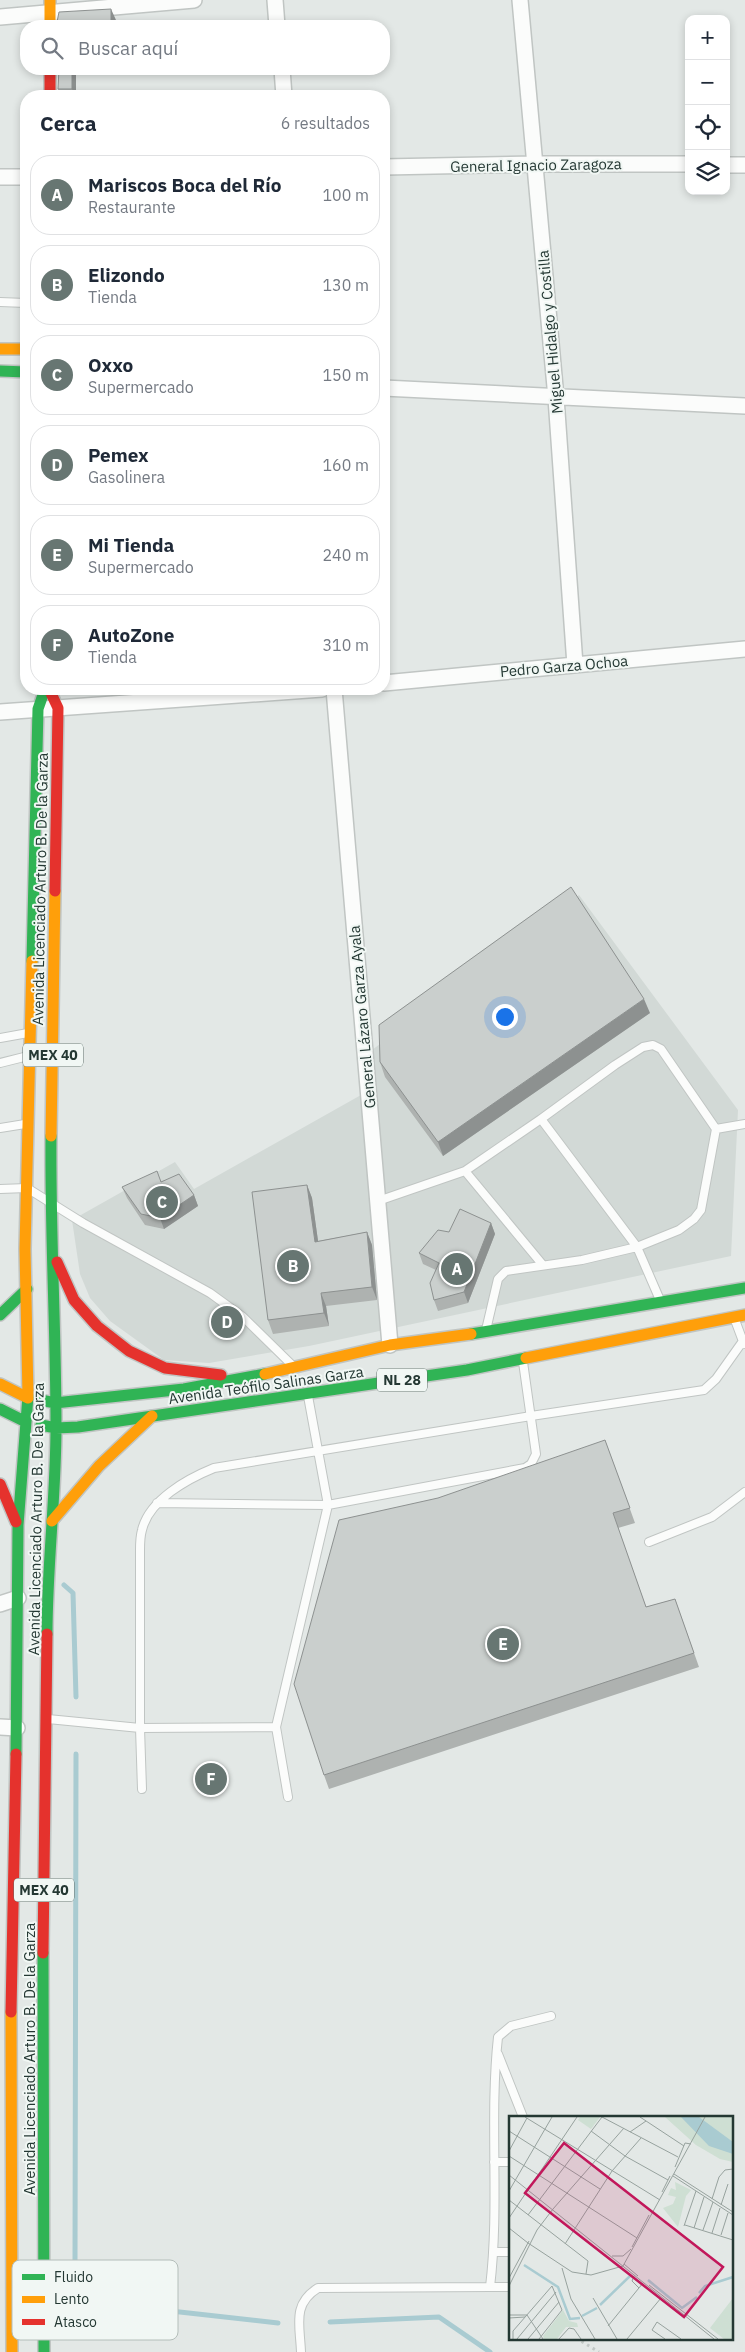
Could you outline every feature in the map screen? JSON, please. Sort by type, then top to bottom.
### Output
[{"type":"main road","points":[[50,75],[50,90]]},
{"type":"main road","points":[[0,348],[20,349]]},
{"type":"main road","points":[[0,371],[20,372]]},
{"type":"main road","name":"Avenida Licenciado Arturo B. De la Garza","points":[[12,2352],[5,2000],[17,1728],[18,1525],[28,1398],[25,1249],[38,709],[44,695]]},
{"type":"main road","name":"Avenida Licenciado Arturo B. De la Garza","points":[[44,2260],[43,1948],[48,1719],[47,1590],[56,1428],[50,1203],[58,708],[50,695]]},
{"type":"main road","points":[[52,1252],[74,1300],[97,1326],[129,1351],[165,1368],[246,1378]]},
{"type":"main road","name":"Avenida Teófilo Salinas Garza","points":[[0,1384],[28,1398],[55,1403],[184,1389],[294,1368],[390,1345],[463,1340],[485,1332],[745,1288]]},
{"type":"main road","points":[[0,1315],[27,1289]]},
{"type":"main road","name":"Avenida Teófilo Salinas Garza","points":[[0,1409],[26,1422],[56,1428],[152,1416],[308,1394],[467,1365],[523,1360],[740,1316]]},
{"type":"main road","points":[[52,1521],[83,1481],[110,1453],[152,1416]]},
{"type":"main road","points":[[0,1484],[18,1525]]},
{"type":"main road","points":[[15,1761],[48,1719],[18,1661]]},
{"type":"main road","points":[[22,2014],[5,2000],[28,1972],[43,1948]]},
{"type":"main road","points":[[32,2027],[43,2041]]},
{"type":"street","points":[[0,17],[194,0]]},
{"type":"street","points":[[275,0],[277,20]]},
{"type":"street","name":"Miguel Hidalgo y Costilla","points":[[520,0],[556,398],[575,665]]},
{"type":"street","points":[[282,75],[284,90]]},
{"type":"street","name":"General Ignacio Zaragoza","points":[[390,167],[685,164]]},
{"type":"street","points":[[730,165],[745,165]]},
{"type":"street","points":[[0,177],[20,177]]},
{"type":"street","points":[[390,388],[745,406]]},
{"type":"street","name":"Pedro Garza Ochoa","points":[[390,682],[745,649]]},
{"type":"street","points":[[0,712],[239,695]]},
{"type":"street","name":"General Lázaro Garza Ayala","points":[[335,695],[390,1345]]},
{"type":"street","points":[[0,1604],[18,1598]]},
{"type":"street","points":[[0,1727],[17,1728]]},
{"type":"lane","points":[[0,302],[20,303]]},
{"type":"lane","points":[[0,1038],[30,1033]]},
{"type":"lane","points":[[378,1201],[465,1171],[615,1065],[644,1047],[653,1045],[661,1049],[716,1129],[698,1214],[679,1230],[637,1248],[582,1260],[512,1268],[506,1271],[498,1279],[485,1332]]},
{"type":"lane","points":[[0,1063],[30,1055]]},
{"type":"lane","points":[[541,1119],[637,1248],[660,1302]]},
{"type":"lane","points":[[0,1128],[27,1124]]},
{"type":"lane","points":[[716,1129],[745,1124]]},
{"type":"lane","points":[[465,1171],[542,1264]]},
{"type":"lane","points":[[0,1189],[27,1188],[50,1203],[210,1293],[243,1316],[294,1368]]},
{"type":"lane","points":[[142,1789],[140,1550],[142,1530],[157,1503],[196,1476],[214,1468],[530,1416],[704,1390],[716,1379],[744,1344],[740,1316]]},
{"type":"lane","points":[[157,1503],[328,1506],[525,1468],[532,1464],[536,1454],[523,1360]]},
{"type":"lane","points":[[288,1797],[276,1727],[328,1506],[308,1394]]},
{"type":"lane","points":[[649,1542],[712,1517],[745,1492]]},
{"type":"lane","points":[[48,1719],[140,1728],[276,1727]]},
{"type":"lane","points":[[490,2287],[494,2252],[496,2049],[498,2037],[511,2026],[551,2016]]},
{"type":"lane","points":[[496,2049],[524,2116]]},
{"type":"lane","points":[[494,2162],[509,2162]]},
{"type":"lane","points":[[494,2252],[509,2252]]},
{"type":"lane","points":[[301,2352],[299,2312],[303,2300],[318,2288],[509,2287]]},
{"type":"path","points":[[579,2340],[599,2352]]},
{"type":"shaded area","points":[[579,895],[738,1110],[731,1256],[309,1346],[209,1363],[164,1360],[110,1321],[90,1298],[80,1274],[72,1220],[175,1162],[194,1189],[361,1095],[372,1050]]},
{"type":"building","points":[[111,9],[111,20],[57,20],[59,12]]},
{"type":"building","points":[[59,75],[72,75],[72,89],[58,89]]},
{"type":"building","points":[[571,887],[644,999],[438,1142],[380,1062],[379,1025]]},
{"type":"building","points":[[157,1171],[161,1182],[179,1174],[194,1195],[160,1218],[141,1214],[122,1187]]},
{"type":"building","points":[[307,1185],[315,1242],[367,1232],[372,1287],[321,1293],[324,1313],[268,1320],[252,1192]]},
{"type":"building","points":[[460,1209],[491,1223],[464,1292],[434,1300],[430,1283],[439,1263],[419,1253],[438,1230],[449,1232]]},
{"type":"building","points":[[605,1440],[630,1508],[613,1513],[646,1607],[675,1599],[694,1653],[324,1775],[294,1684],[339,1520],[438,1498]]},
{"type":"waterway","points":[[64,1585],[73,1593],[76,1697]]},
{"type":"waterway","points":[[75,2260],[76,1754]]},
{"type":"waterway","points":[[178,2312],[278,2323]]},
{"type":"waterway","points":[[330,2322],[439,2317],[490,2352]]},
{"type":"traffic: fast","points":[[0,371],[20,372]]},
{"type":"traffic: fast","points":[[32,961],[38,709],[43,695]]},
{"type":"traffic: fast","points":[[47,1634],[56,1427],[51,1136]]},
{"type":"traffic: fast","points":[[471,1334],[745,1288]]},
{"type":"traffic: fast","points":[[0,1315],[27,1289]]},
{"type":"traffic: fast","points":[[41,1425],[56,1428],[78,1427],[467,1370],[526,1358]]},
{"type":"traffic: fast","points":[[41,1400],[55,1403],[184,1389],[265,1374]]},
{"type":"traffic: fast","points":[[16,1754],[18,1525],[28,1396]]},
{"type":"traffic: fast","points":[[0,1409],[26,1422]]},
{"type":"traffic: fast","points":[[43,1953],[44,2260]]},
{"type":"traffic: fast","points":[[44,2340],[44,2352]]},
{"type":"traffic: slow","points":[[50,0],[50,20]]},
{"type":"traffic: slow","points":[[0,349],[20,349]]},
{"type":"traffic: slow","points":[[51,1136],[55,891]]},
{"type":"traffic: slow","points":[[28,1396],[25,1249],[32,961]]},
{"type":"traffic: slow","points":[[526,1358],[745,1315]]},
{"type":"traffic: slow","points":[[265,1374],[390,1345],[471,1334]]},
{"type":"traffic: slow","points":[[0,1384],[28,1398]]},
{"type":"traffic: slow","points":[[52,1521],[99,1466],[152,1416]]},
{"type":"traffic: slow","points":[[11,2012],[12,2352]]},
{"type":"traffic: jam","points":[[50,75],[50,90]]},
{"type":"traffic: jam","points":[[52,695],[58,708],[55,891]]},
{"type":"traffic: jam","points":[[57,1262],[74,1300],[97,1326],[129,1351],[165,1368],[221,1375]]},
{"type":"traffic: jam","points":[[0,1484],[16,1522]]},
{"type":"traffic: jam","points":[[43,1953],[47,1634]]},
{"type":"traffic: jam","points":[[11,2012],[16,1754]]},
{"type":"place","name":"Oxxo","points":[[162,1202]]},
{"type":"place","name":"Elizondo","points":[[293,1266]]},
{"type":"place","name":"Mariscos Boca del Río","points":[[457,1269]]},
{"type":"place","name":"Pemex","points":[[227,1322]]},
{"type":"place","name":"Mi Tienda","points":[[503,1644]]},
{"type":"place","name":"AutoZone","points":[[211,1779]]}]
